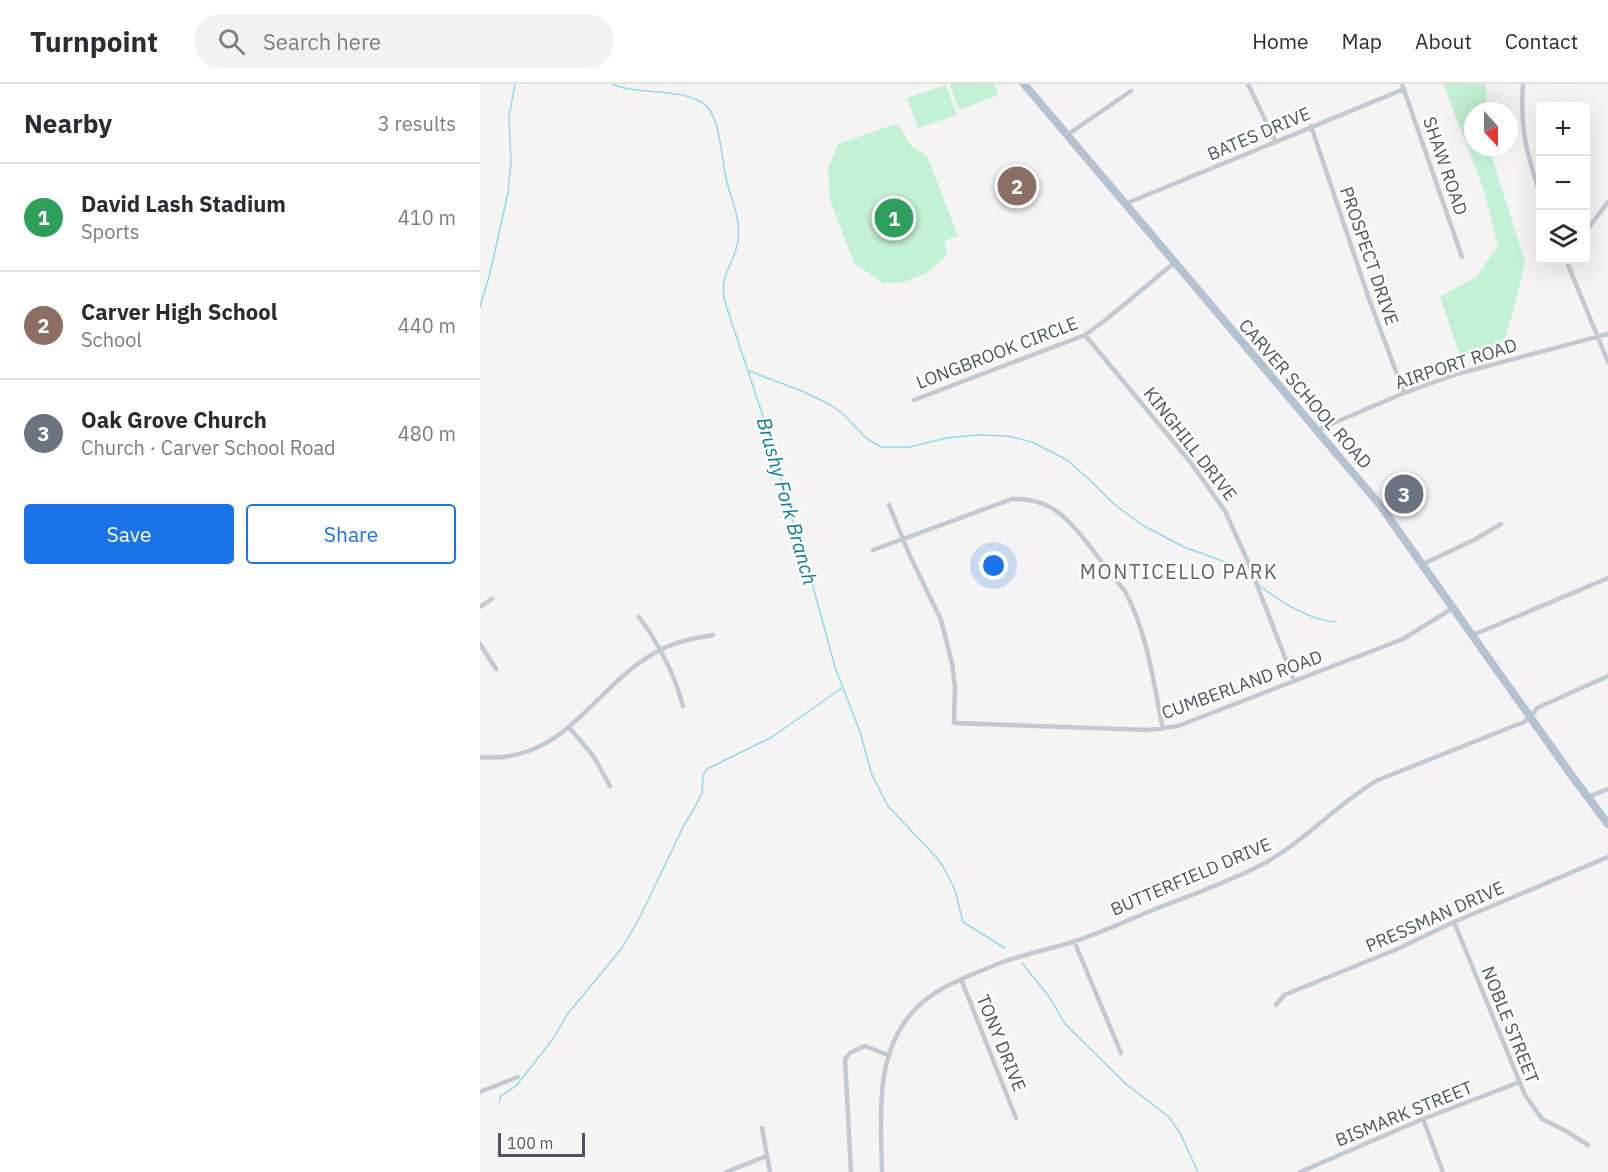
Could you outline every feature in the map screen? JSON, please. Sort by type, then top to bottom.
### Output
[{"type":"main road","name":"CARVER SCHOOL ROAD","points":[[1024,84],[1315,431],[1380,505],[1530,718],[1608,824]]},
{"type":"street","points":[[1248,84],[1275,141]]},
{"type":"street","points":[[1523,84],[1521,121],[1527,153],[1536,181]]},
{"type":"street","name":"BATES DRIVE","points":[[1125,204],[1403,87]]},
{"type":"street","name":"SHAW ROAD","points":[[1403,87],[1462,257]]},
{"type":"street","points":[[1067,135],[1131,91]]},
{"type":"street","name":"PROSPECT DRIVE","points":[[1311,126],[1369,299],[1404,393]]},
{"type":"street","points":[[1590,226],[1608,202]]},
{"type":"street","name":"LONGBROOK CIRCLE","points":[[914,400],[1085,335],[1174,263]]},
{"type":"street","points":[[1568,264],[1608,362]]},
{"type":"street","name":"AIRPORT ROAD","points":[[1315,431],[1404,393],[1457,374],[1608,334]]},
{"type":"street","name":"KINGHILL DRIVE","points":[[1085,335],[1191,463],[1225,511],[1249,564],[1294,681]]},
{"type":"street","points":[[873,549],[1012,499],[1024,498],[1039,502],[1061,513],[1124,590],[1131,602],[1144,636],[1163,729]]},
{"type":"street","points":[[889,504],[902,538]]},
{"type":"street","points":[[1423,564],[1474,540],[1501,524]]},
{"type":"street","name":"CUMBERLAND ROAD","points":[[902,538],[936,609],[948,644],[955,687],[954,723],[1163,729],[1202,717],[1403,639],[1453,608]]},
{"type":"street","points":[[1473,635],[1608,578]]},
{"type":"street","points":[[480,607],[492,599]]},
{"type":"street","points":[[639,617],[661,650],[682,705]]},
{"type":"street","points":[[480,757],[505,758],[531,752],[552,740],[636,666],[661,650],[688,640],[714,635]]},
{"type":"street","points":[[480,644],[495,669]]},
{"type":"street","name":"BUTTERFIELD DRIVE","points":[[882,1172],[881,1112],[888,1055],[899,1030],[929,996],[961,979],[1010,959],[1074,941],[1217,885],[1254,868],[1301,840],[1355,795],[1378,780],[1530,718],[1537,708],[1608,676]]},
{"type":"street","points":[[568,727],[594,757],[610,786]]},
{"type":"street","points":[[1588,797],[1608,789]]},
{"type":"street","name":"PRESSMAN DRIVE","points":[[1276,1005],[1284,995],[1395,950],[1454,922],[1608,857]]},
{"type":"street","name":"NOBLE STREET","points":[[1454,922],[1525,1095],[1542,1119],[1588,1146]]},
{"type":"street","points":[[1074,941],[1121,1053]]},
{"type":"street","name":"TONY DRIVE","points":[[961,979],[1016,1118]]},
{"type":"street","points":[[851,1172],[845,1059],[850,1053],[865,1046],[888,1055]]},
{"type":"street","points":[[480,1092],[518,1077]]},
{"type":"street","name":"BISMARK STREET","points":[[1300,1172],[1424,1119],[1520,1082]]},
{"type":"street","points":[[1424,1119],[1443,1172]]},
{"type":"street","points":[[762,1128],[770,1172]]},
{"type":"street","points":[[726,1172],[767,1156]]},
{"type":"green space","points":[[950,84],[994,84],[998,95],[959,110]]},
{"type":"green space","points":[[1443,84],[1485,84],[1487,102],[1464,102],[1464,138]]},
{"type":"green space","points":[[946,85],[957,115],[918,128],[907,98]]},
{"type":"green space","points":[[896,124],[911,146],[927,156],[958,236],[944,241],[947,252],[944,258],[927,273],[901,283],[883,283],[854,263],[830,200],[828,168],[838,144]]},
{"type":"green space","points":[[1471,156],[1493,156],[1525,262],[1502,349],[1460,356],[1440,297],[1477,276],[1498,246],[1484,190]]},
{"type":"waterway","points":[[480,307],[508,193],[511,162],[509,117],[515,84]]},
{"type":"waterway","name":"Brushy Fork Branch","points":[[612,84],[634,90],[691,97],[708,107],[713,115],[739,232],[736,250],[725,277],[723,293],[725,302],[762,413],[835,667],[860,732],[872,775],[888,806],[944,868],[955,890],[963,922],[1005,948]]},
{"type":"waterway","points":[[749,371],[829,404],[842,413],[866,438],[881,447],[909,447],[947,438],[978,435],[1008,436],[1032,442],[1067,460],[1115,505],[1142,525],[1184,547],[1228,563],[1254,581]]},
{"type":"waterway","points":[[1260,586],[1286,604],[1306,614],[1336,622]]},
{"type":"waterway","points":[[499,1102],[501,1096],[516,1086],[553,1039],[566,1016],[622,948],[702,793],[703,776],[707,769],[772,737],[842,688]]},
{"type":"waterway","name":"Brushy Fork Branch","points":[[1022,963],[1050,998],[1065,1024],[1126,1084],[1169,1117],[1180,1133],[1198,1172]]},
{"type":"place","name":"Carver High School","points":[[1017,186]]},
{"type":"place","name":"David Lash Stadium","points":[[894,218]]},
{"type":"place","name":"Oak Grove Church","points":[[1404,494]]},
{"type":"district","name":"MONTICELLO PARK","points":[[1179,572]]}]
